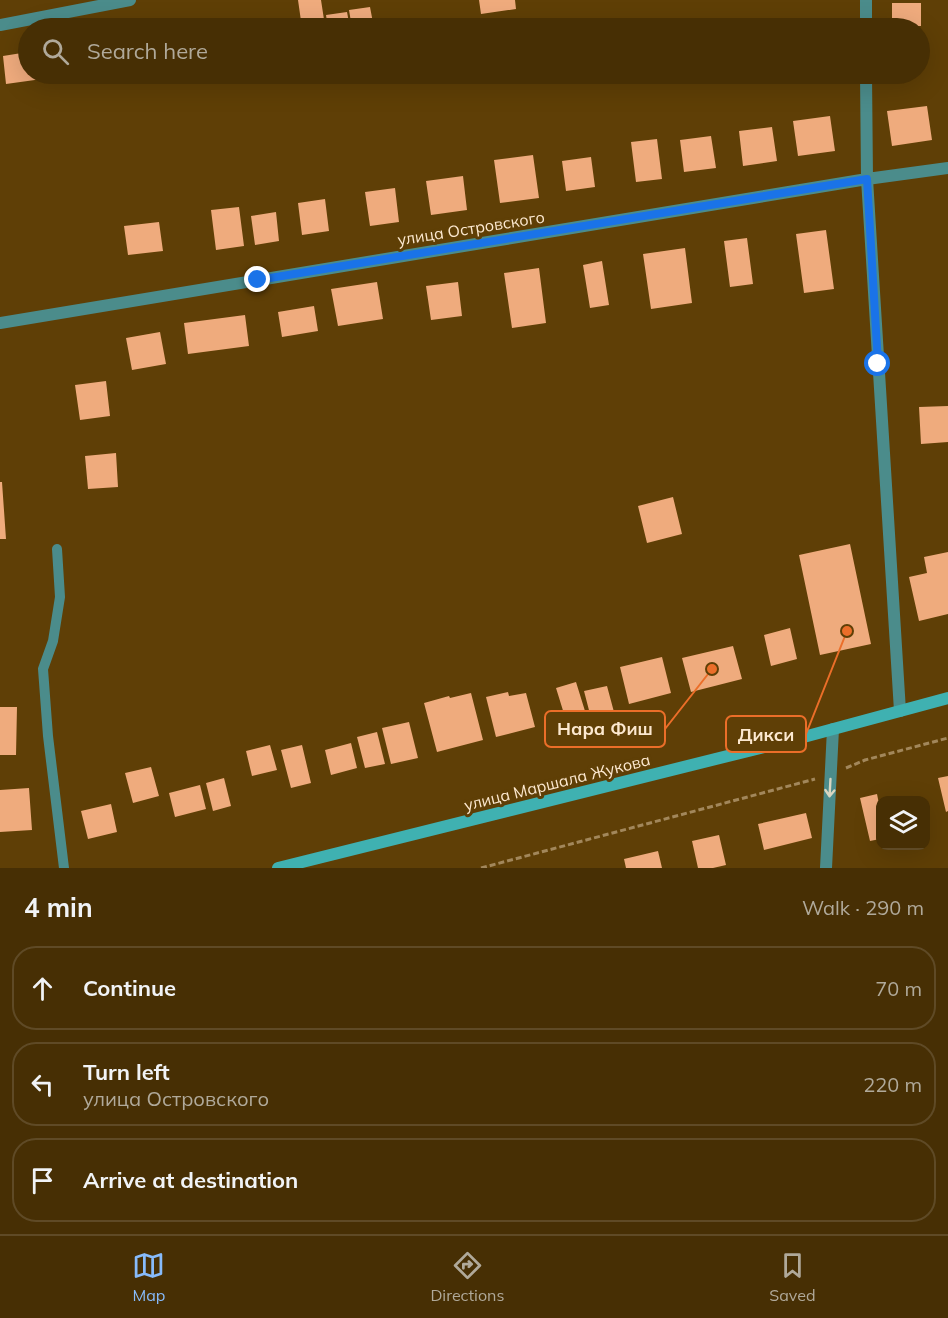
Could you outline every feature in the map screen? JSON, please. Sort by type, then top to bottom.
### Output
[{"type":"main road","name":"улица Маршала Жукова","points":[[278,868],[948,698]]},
{"type":"street","points":[[36,18],[130,0]]},
{"type":"street","points":[[866,0],[866,18]]},
{"type":"street","points":[[0,25],[18,22]]},
{"type":"street","points":[[866,84],[867,179],[900,711]]},
{"type":"street","name":"улица Островского","points":[[0,323],[867,179],[948,168]]},
{"type":"street","points":[[826,868],[833,729]]},
{"type":"lane","points":[[57,549],[60,597],[53,641],[43,669],[48,736],[64,868]]},
{"type":"path","points":[[482,868],[830,775],[865,760],[948,738]]},
{"type":"building","points":[[298,0],[321,0],[324,18],[301,18]]},
{"type":"building","points":[[479,0],[515,0],[516,9],[481,14]]},
{"type":"building","points":[[892,3],[921,3],[921,18],[892,18]]},
{"type":"building","points":[[370,7],[372,18],[350,18],[349,10]]},
{"type":"building","points":[[347,12],[348,18],[326,18],[326,15]]},
{"type":"building","points":[[18,54],[18,82],[6,84],[3,56]]},
{"type":"building","points":[[927,106],[932,140],[892,146],[887,111]]},
{"type":"building","points":[[830,116],[835,151],[798,156],[793,121]]},
{"type":"building","points":[[772,127],[777,161],[743,166],[739,131]]},
{"type":"building","points":[[711,136],[716,168],[684,172],[680,140]]},
{"type":"building","points":[[657,139],[662,179],[636,182],[631,142]]},
{"type":"building","points":[[533,155],[539,198],[500,203],[494,160]]},
{"type":"building","points":[[591,157],[595,187],[566,191],[562,161]]},
{"type":"building","points":[[463,176],[467,210],[431,215],[426,181]]},
{"type":"building","points":[[395,188],[399,222],[370,226],[365,192]]},
{"type":"building","points":[[325,199],[329,231],[302,235],[298,203]]},
{"type":"building","points":[[239,207],[244,246],[216,250],[211,210]]},
{"type":"building","points":[[276,212],[279,241],[255,245],[251,216]]},
{"type":"building","points":[[159,222],[163,251],[128,255],[124,226]]},
{"type":"building","points":[[826,230],[834,289],[804,293],[796,234]]},
{"type":"building","points":[[747,238],[753,284],[730,287],[724,241]]},
{"type":"building","points":[[685,248],[692,303],[651,309],[643,254]]},
{"type":"building","points":[[602,261],[609,305],[590,308],[583,265]]},
{"type":"building","points":[[539,268],[546,323],[512,328],[504,273]]},
{"type":"building","points":[[377,282],[383,319],[338,326],[331,289]]},
{"type":"building","points":[[458,282],[462,316],[431,320],[426,286]]},
{"type":"building","points":[[314,306],[318,331],[282,337],[278,312]]},
{"type":"building","points":[[245,315],[249,346],[188,354],[184,323]]},
{"type":"building","points":[[160,332],[166,364],[132,370],[126,338]]},
{"type":"building","points":[[106,381],[110,416],[80,420],[75,385]]},
{"type":"building","points":[[948,406],[948,442],[921,444],[919,407]]},
{"type":"building","points":[[116,453],[118,487],[88,489],[85,456]]},
{"type":"building","points":[[0,482],[2,482],[6,539],[0,539]]},
{"type":"building","points":[[673,497],[682,534],[647,543],[638,506]]},
{"type":"building","points":[[850,544],[871,644],[820,655],[799,555]]},
{"type":"building","points":[[948,552],[948,614],[919,621],[909,577],[927,573],[924,557]]},
{"type":"building","points":[[790,628],[797,659],[771,666],[764,635]]},
{"type":"building","points":[[733,646],[742,679],[691,692],[682,658]]},
{"type":"building","points":[[662,657],[671,693],[629,704],[620,667]]},
{"type":"building","points":[[576,682],[585,711],[565,717],[556,688]]},
{"type":"building","points":[[607,686],[614,712],[591,718],[584,691]]},
{"type":"building","points":[[508,692],[509,696],[526,693],[535,727],[496,737],[486,697]]},
{"type":"building","points":[[471,693],[483,740],[437,752],[424,703]]},
{"type":"building","points":[[0,707],[17,707],[16,755],[0,755]]},
{"type":"building","points":[[409,722],[418,758],[391,764],[382,728]]},
{"type":"building","points":[[377,732],[385,764],[365,768],[357,737]]},
{"type":"building","points":[[351,743],[357,768],[331,775],[325,750]]},
{"type":"building","points":[[270,745],[277,770],[252,776],[246,751]]},
{"type":"building","points":[[302,745],[311,783],[291,788],[281,750]]},
{"type":"building","points":[[151,767],[159,796],[133,803],[125,773]]},
{"type":"building","points":[[948,776],[948,811],[946,812],[938,778]]},
{"type":"building","points":[[224,778],[231,806],[213,811],[206,783]]},
{"type":"building","points":[[200,785],[206,809],[175,817],[169,793]]},
{"type":"building","points":[[29,788],[32,830],[0,832],[0,790]]},
{"type":"building","points":[[877,794],[876,840],[870,841],[860,798]]},
{"type":"building","points":[[111,804],[117,832],[88,839],[81,811]]},
{"type":"building","points":[[806,813],[812,838],[764,850],[758,824]]},
{"type":"building","points":[[719,835],[726,865],[698,868],[692,841]]},
{"type":"building","points":[[658,851],[662,868],[626,868],[624,859]]},
{"type":"place","name":"Дикси","points":[[847,631]]},
{"type":"place","name":"Нара Фиш","points":[[712,669]]},
{"type":"route","points":[[258,280],[867,179],[878,364]]}]
